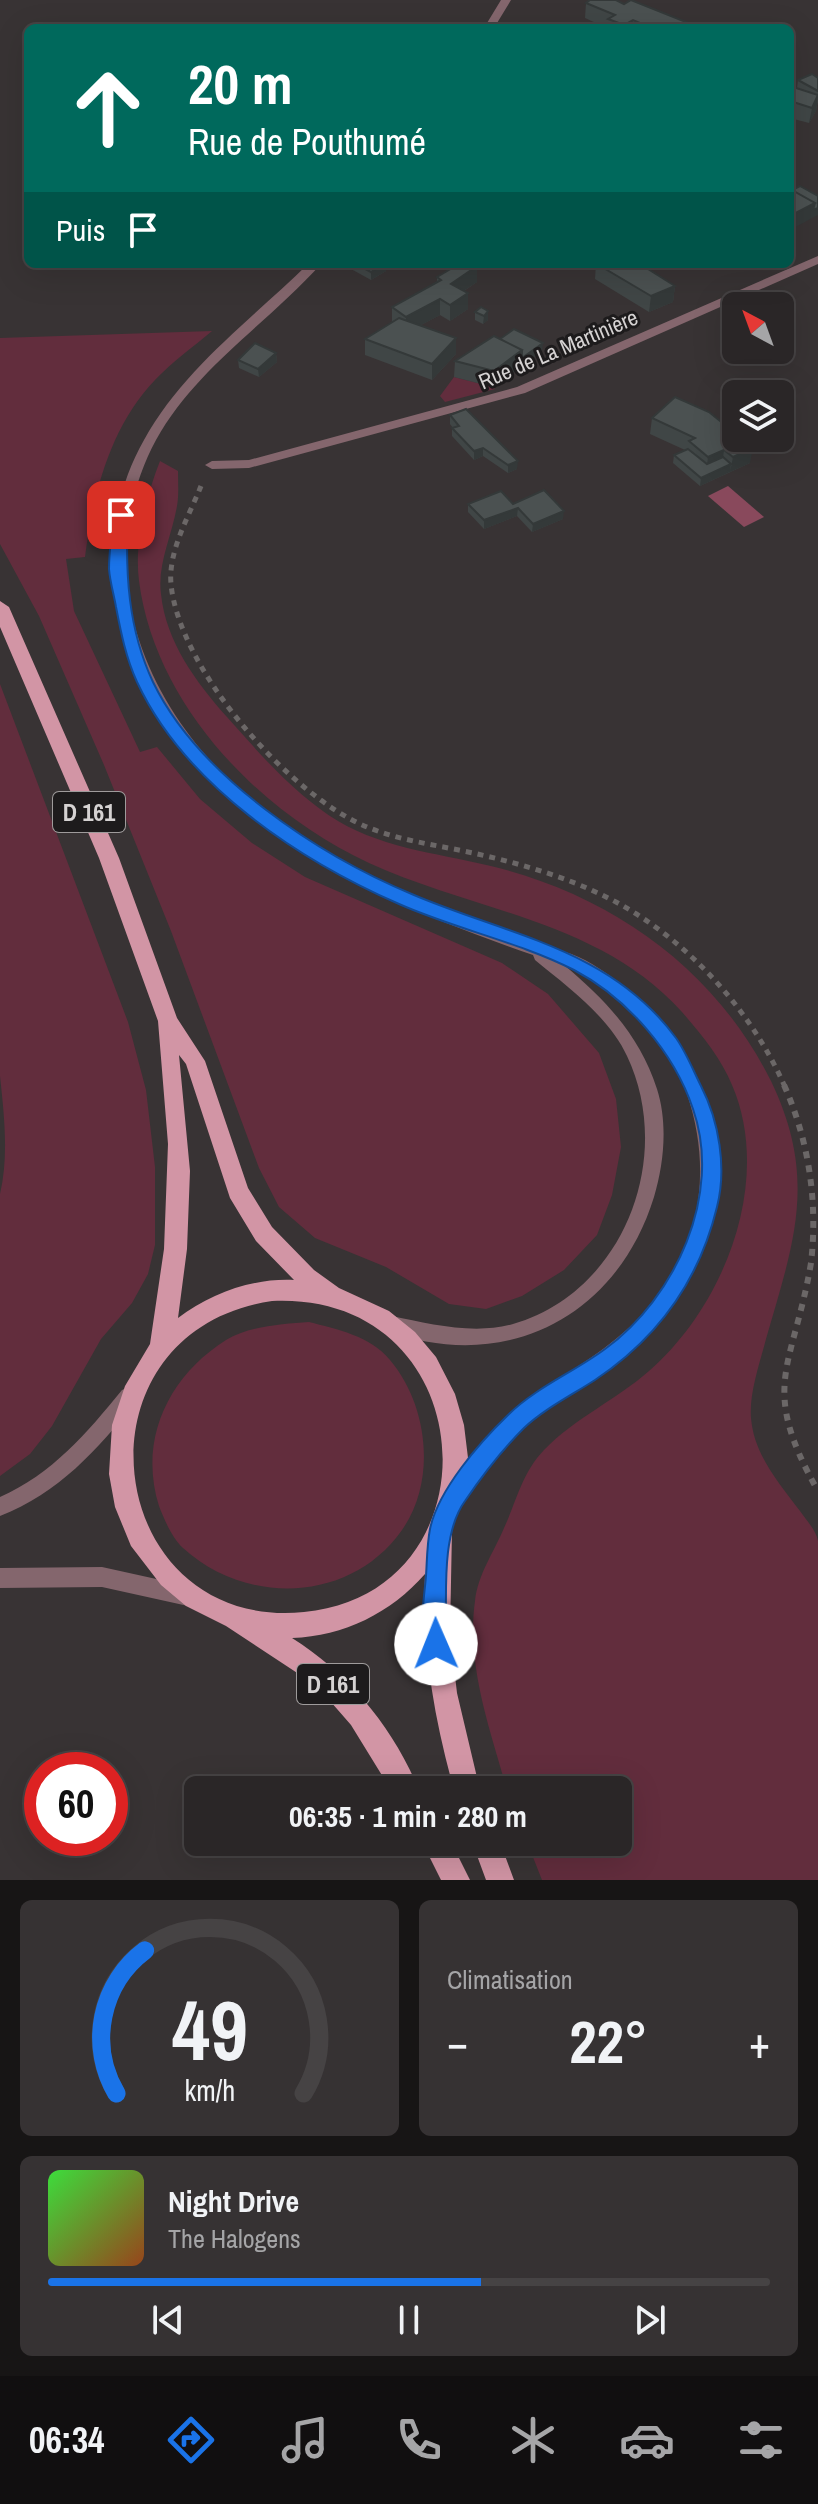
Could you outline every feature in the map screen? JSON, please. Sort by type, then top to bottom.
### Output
[{"type":"main road","name":"D 161","points":[[0,607],[109,858],[168,1021],[195,1061],[238,1191],[250,1214],[283,1255],[337,1300]]},
{"type":"main road","name":"D 161","points":[[160,1353],[180,1221],[178,1140],[167,1052],[168,1021]]},
{"type":"main road","points":[[295,1295],[337,1300],[392,1324],[432,1362],[456,1412],[460,1440],[454,1497],[441,1528],[424,1554],[378,1595],[350,1609],[320,1618],[288,1622],[256,1620],[226,1613],[188,1596],[170,1583],[141,1551],[123,1513],[117,1492],[115,1451],[133,1391],[160,1353],[212,1314],[252,1300],[295,1295]]},
{"type":"main road","points":[[441,1528],[434,1625],[442,1696],[463,1776]]},
{"type":"main road","name":"D 161","points":[[226,1613],[312,1667],[334,1685],[379,1743],[398,1776]]},
{"type":"main road","points":[[443,1856],[456,1880]]},
{"type":"main road","points":[[491,1856],[500,1880]]},
{"type":"street","points":[[491,24],[506,0]]},
{"type":"street","name":"Rue de La Martinière","points":[[212,465],[249,464],[521,390],[818,260]]},
{"type":"street","points":[[311,268],[191,383],[163,419],[137,468],[118,535],[117,572],[131,643],[145,682],[188,747],[271,824],[308,851],[408,900],[579,964],[605,980],[653,1022],[672,1047],[703,1110],[711,1157],[708,1204],[686,1267],[660,1311],[614,1355],[517,1420],[454,1497]]},
{"type":"street","points":[[392,1324],[457,1336],[512,1333],[537,1324],[560,1313],[607,1272],[638,1223],[648,1193],[654,1144],[650,1095],[642,1072],[634,1053],[602,1009],[534,949]]},
{"type":"street","points":[[0,1507],[29,1495],[57,1477],[89,1446],[133,1391]]},
{"type":"street","points":[[0,1578],[102,1577],[188,1596]]},
{"type":"shaded area","points":[[212,331],[155,380],[139,399],[115,440],[93,509],[85,557],[66,559],[74,611],[140,752],[157,747],[200,799],[252,843],[305,877],[502,963],[548,994],[599,1053],[616,1099],[621,1147],[612,1195],[597,1235],[564,1270],[522,1296],[486,1309],[449,1304],[386,1267],[315,1238],[279,1207],[259,1168],[171,931],[104,765],[39,616],[0,544],[0,338]]},
{"type":"shaded area","points":[[454,377],[495,389],[445,402],[440,396]]},
{"type":"shaded area","points":[[160,461],[178,471],[177,506],[160,583],[164,612],[176,645],[204,690],[279,773],[322,811],[357,831],[396,845],[499,868],[542,882],[584,899],[622,920],[659,945],[692,973],[722,1006],[771,1081],[794,1149],[797,1210],[785,1272],[756,1378],[751,1418],[762,1456],[813,1529],[818,1541],[818,1880],[542,1880],[533,1856],[632,1856],[632,1776],[503,1776],[481,1697],[474,1649],[473,1625],[479,1582],[530,1468],[556,1439],[649,1371],[676,1344],[700,1312],[719,1277],[734,1239],[744,1200],[747,1160],[743,1122],[732,1085],[710,1047],[682,1012],[649,981],[613,957],[575,937],[534,921],[410,880],[369,863],[289,815],[252,784],[219,749],[190,711],[166,670],[149,627],[139,581],[138,551],[150,489]]},
{"type":"shaded area","points":[[728,486],[764,517],[744,527],[708,496]]},
{"type":"shaded area","points":[[0,684],[128,1022],[146,1090],[155,1167],[155,1245],[148,1274],[132,1303],[101,1339],[52,1426],[30,1454],[0,1476],[0,1194],[5,1150],[0,1076]]},
{"type":"shaded area","points":[[309,1322],[352,1335],[373,1345],[390,1360],[403,1378],[420,1420],[424,1466],[413,1510],[402,1530],[380,1554],[355,1572],[326,1583],[296,1588],[266,1587],[236,1580],[208,1567],[175,1539],[159,1506],[154,1481],[156,1434],[163,1411],[174,1391],[206,1355],[226,1340],[256,1329]]},
{"type":"building","points":[[590,0],[616,0],[624,4],[631,0],[686,22],[642,24],[633,20],[621,24],[608,19],[615,15],[586,3]]},
{"type":"building","points":[[812,74],[818,78],[818,91],[798,80]]},
{"type":"building","points":[[794,87],[818,95],[812,108],[794,102]]},
{"type":"building","points":[[800,186],[818,196],[818,208],[813,210],[815,203],[794,189]]},
{"type":"building","points":[[794,191],[815,203],[794,214]]},
{"type":"building","points":[[452,268],[474,268],[451,284],[468,293],[450,305],[440,299],[406,317],[392,307],[441,280],[437,277]]},
{"type":"building","points":[[604,268],[646,268],[675,286],[651,296]]},
{"type":"building","points":[[481,307],[488,311],[484,316],[475,312]]},
{"type":"building","points":[[399,318],[456,338],[432,364],[365,339]]},
{"type":"building","points":[[514,329],[543,343],[522,358],[522,350],[500,339]]},
{"type":"building","points":[[494,336],[522,350],[494,371],[455,361]]},
{"type":"building","points":[[255,343],[276,353],[258,369],[238,360]]},
{"type":"building","points":[[675,397],[709,412],[722,423],[722,451],[708,457],[689,441],[695,438],[652,418]]},
{"type":"building","points":[[466,409],[518,461],[508,465],[483,448],[474,451],[452,428],[459,426],[450,415]]},
{"type":"building","points":[[688,449],[707,464],[723,457],[731,464],[701,478],[674,455]]},
{"type":"building","points":[[727,452],[744,452],[733,457]]},
{"type":"building","points":[[544,490],[564,511],[533,524],[518,508],[484,520],[468,504],[501,491],[513,504]]},
{"type":"route","points":[[121,515],[117,572],[131,643],[145,682],[188,747],[236,795],[308,851],[408,900],[579,964],[605,980],[653,1022],[672,1047],[697,1091],[703,1110],[711,1157],[708,1204],[686,1267],[660,1311],[638,1334],[614,1355],[517,1420],[454,1497],[441,1528],[434,1625],[436,1644]]}]
